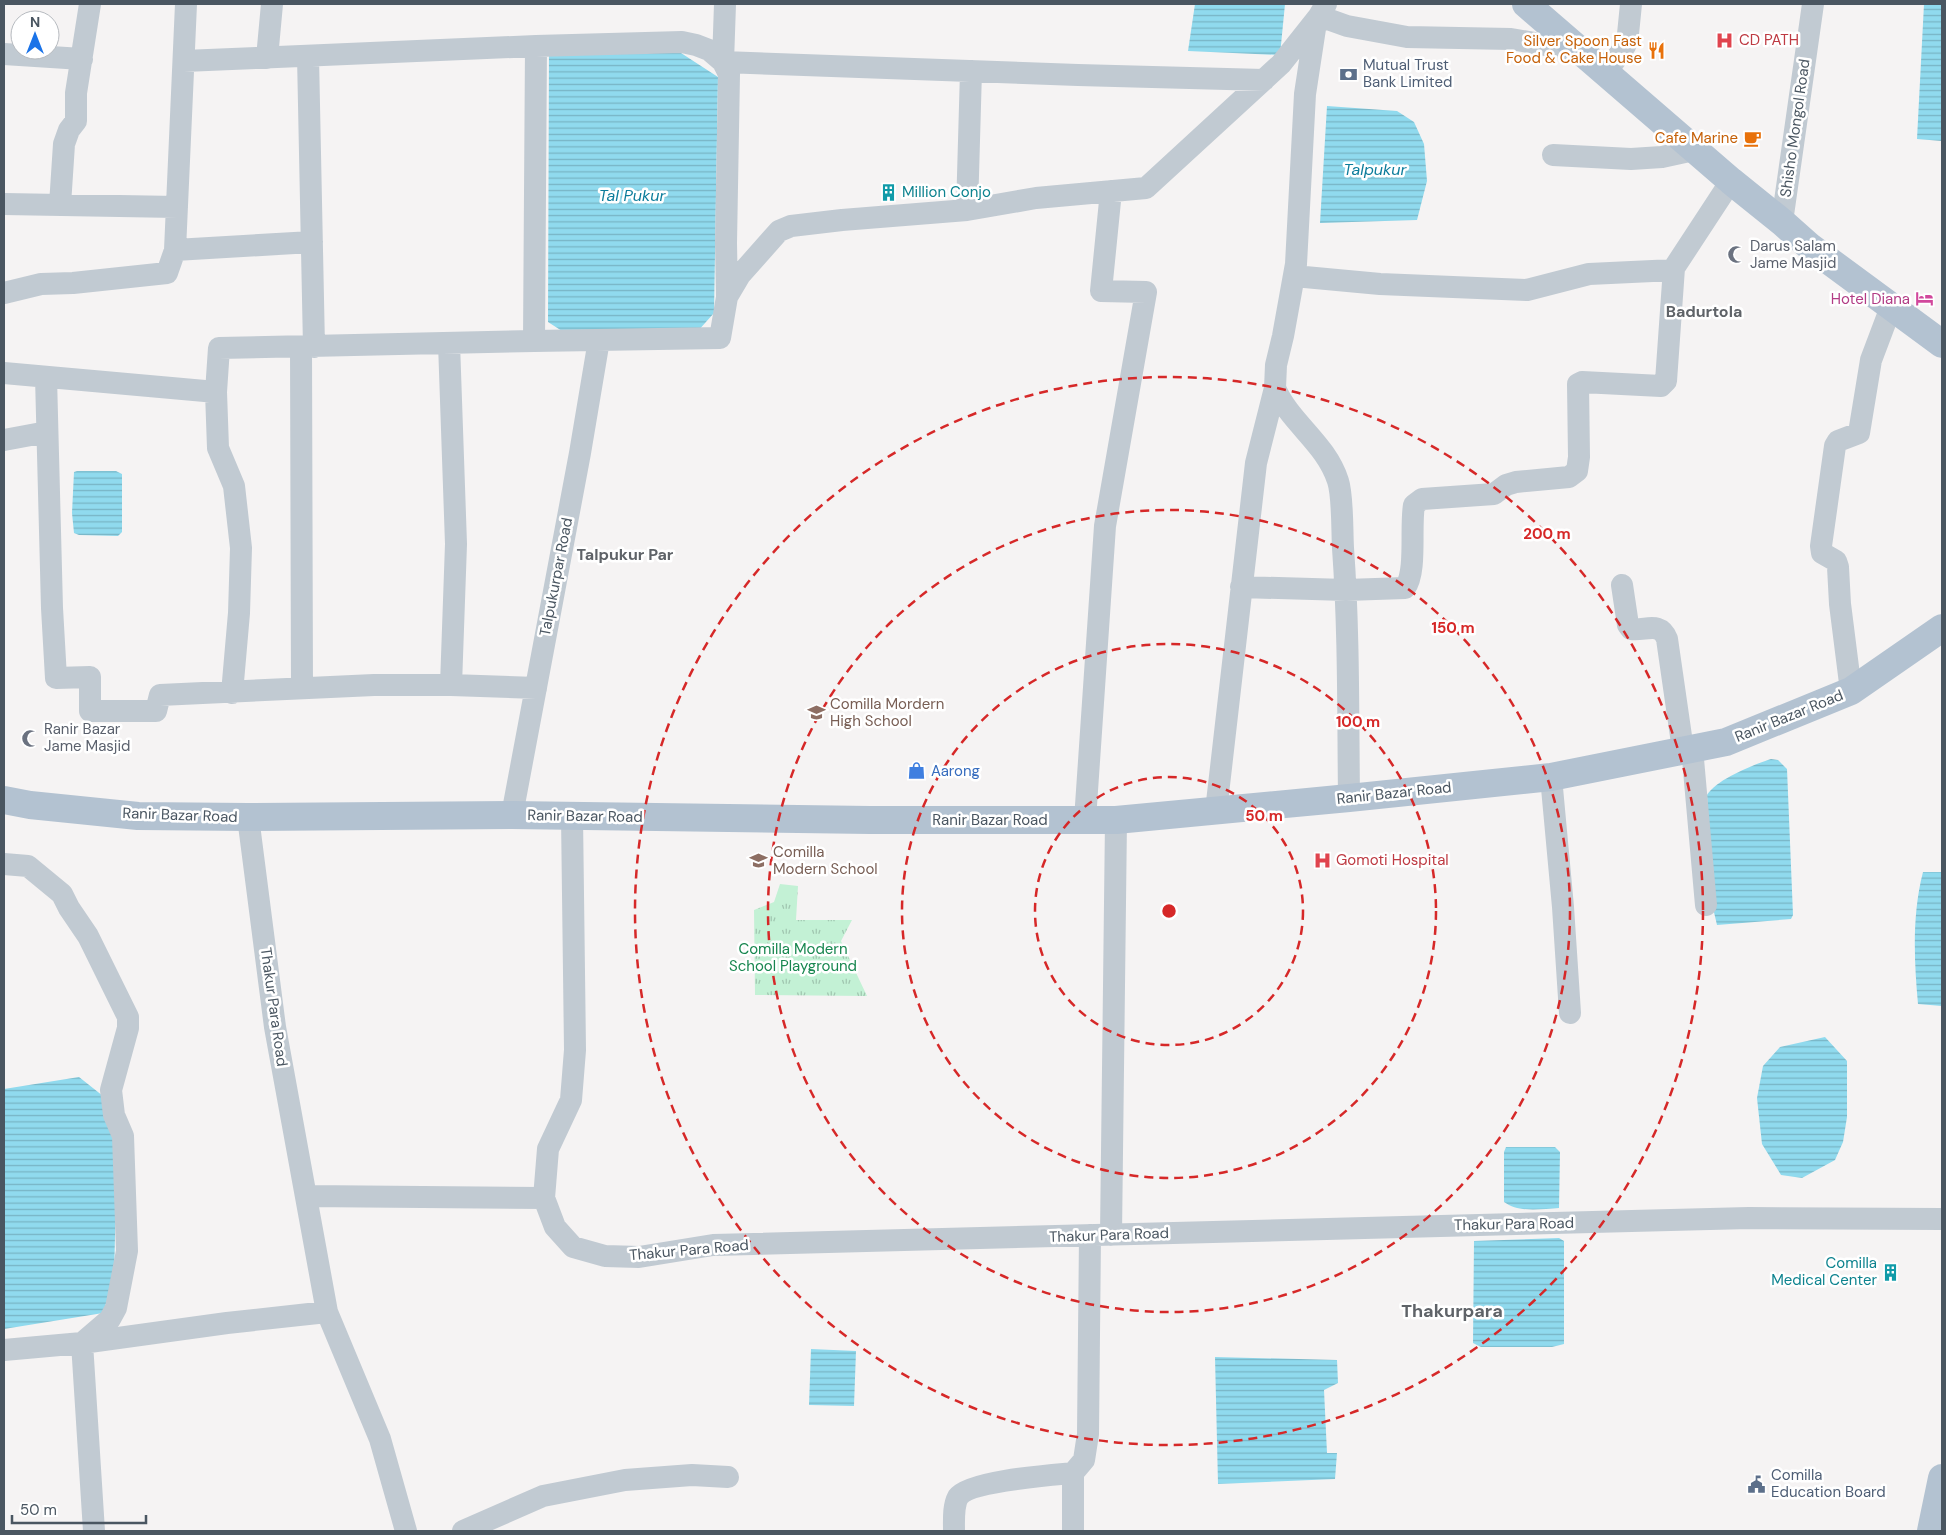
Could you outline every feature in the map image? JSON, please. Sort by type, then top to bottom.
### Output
[{"type":"main road","points":[[1526,4],[1731,182],[1809,246],[1942,344]]},
{"type":"main road","name":"Ranir Bazar Road","points":[[4,800],[30,806],[138,816],[512,815],[870,820],[1116,820],[1349,798],[1551,776],[1726,742],[1851,691],[1942,628]]},
{"type":"main road","points":[[1931,1531],[1942,1478]]},
{"type":"street","points":[[60,205],[64,144],[69,130],[76,121],[76,93],[90,4]]},
{"type":"street","points":[[4,293],[41,284],[73,283],[167,273],[175,250],[186,4]]},
{"type":"street","points":[[268,58],[272,4]]},
{"type":"street","points":[[232,693],[241,548],[234,486],[218,448],[216,392],[220,348],[720,338],[727,297],[728,74],[723,62],[725,4]]},
{"type":"street","points":[[1606,73],[1624,46],[1628,34],[1631,4]]},
{"type":"street","name":"Shisho Mongol Road","points":[[1782,222],[1813,4]]},
{"type":"street","points":[[727,297],[740,275],[765,246],[779,231],[791,226],[967,210],[1036,198],[1146,188],[1281,64],[1320,13]]},
{"type":"street","points":[[1320,13],[1346,26],[1406,38],[1511,39],[1580,51]]},
{"type":"street","points":[[1216,810],[1256,463],[1275,388],[1276,364],[1294,276],[1305,94],[1320,13]]},
{"type":"street","points":[[184,61],[536,46],[682,42],[709,50],[723,62],[971,72],[1264,80]]},
{"type":"street","points":[[534,341],[536,46]]},
{"type":"street","points":[[4,54],[82,59]]},
{"type":"street","points":[[302,688],[307,347],[312,242],[308,56]]},
{"type":"street","points":[[967,210],[971,72]]},
{"type":"street","points":[[1553,156],[1631,159],[1662,157],[1694,150]]},
{"type":"street","points":[[1242,587],[1346,590],[1405,588],[1409,583],[1411,571],[1414,505],[1422,499],[1494,494],[1516,482],[1569,477],[1576,471],[1579,457],[1578,384],[1582,382],[1661,386],[1666,381],[1674,270],[1731,182]]},
{"type":"street","points":[[1085,820],[1105,526],[1146,292],[1101,291],[1110,191]]},
{"type":"street","points":[[4,204],[177,207]]},
{"type":"street","points":[[175,250],[312,242]]},
{"type":"street","points":[[1294,276],[1380,284],[1527,290],[1589,274],[1674,270]]},
{"type":"street","points":[[1851,691],[1840,604],[1838,567],[1836,561],[1822,553],[1821,546],[1835,446],[1838,440],[1859,432],[1872,360],[1891,307]]},
{"type":"street","name":"Talpukurpar Road","points":[[512,815],[599,340]]},
{"type":"street","points":[[450,343],[456,544],[451,685]]},
{"type":"street","points":[[4,373],[216,392]]},
{"type":"street","points":[[46,377],[52,608],[56,678],[90,677],[90,711],[156,710],[160,695],[232,693],[302,688],[451,685],[536,688]]},
{"type":"street","points":[[1275,388],[1281,401],[1323,450],[1331,462],[1339,483],[1346,590],[1349,798]]},
{"type":"street","points":[[4,440],[47,432]]},
{"type":"street","points":[[1622,585],[1630,629],[1660,628],[1664,631],[1667,639],[1688,749],[1706,905]]},
{"type":"street","points":[[1551,776],[1570,1013]]},
{"type":"street","points":[[306,1196],[544,1198],[548,1149],[571,1100],[575,1050],[572,816]]},
{"type":"street","name":"Thakur Para Road","points":[[248,817],[275,1027],[328,1312],[380,1439],[406,1531]]},
{"type":"street","points":[[1073,1531],[1073,1473],[1084,1460],[1088,1434],[1100,1235],[1116,820]]},
{"type":"street","points":[[4,864],[28,866],[62,894],[88,936],[128,1017],[128,1028],[111,1090],[114,1114],[123,1136],[127,1251],[116,1308],[110,1320],[82,1343]]},
{"type":"street","name":"Thakur Para Road","points":[[544,1198],[555,1227],[573,1247],[605,1256],[639,1257],[713,1245],[1749,1218],[1942,1219]]},
{"type":"street","points":[[4,1350],[82,1343],[227,1323],[328,1312]]},
{"type":"street","points":[[82,1343],[94,1531]]},
{"type":"street","points":[[954,1531],[955,1507],[958,1498],[965,1490],[1007,1481],[1073,1473]]},
{"type":"street","points":[[463,1531],[543,1496],[625,1480],[692,1475],[728,1477]]},
{"type":"green space","name":"Comilla Modern School Playground","points":[[780,884],[798,886],[796,920],[852,920],[841,941],[867,996],[755,995],[754,910],[774,902]]},
{"type":"water","points":[[1195,4],[1285,4],[1280,55],[1188,51]]},
{"type":"water","points":[[1924,4],[1942,4],[1942,141],[1917,139]]},
{"type":"water","name":"Tal Pukur","points":[[549,48],[681,53],[718,77],[714,313],[697,332],[562,331],[548,322]]},
{"type":"water","name":"Talpukur","points":[[1327,106],[1397,111],[1414,122],[1424,144],[1427,181],[1417,220],[1320,223]]},
{"type":"water","points":[[116,471],[122,474],[122,532],[118,536],[79,535],[74,533],[72,513],[74,472]]},
{"type":"water","points":[[1771,759],[1778,760],[1787,769],[1793,915],[1791,919],[1717,925],[1713,908],[1707,795],[1727,778]]},
{"type":"water","points":[[1923,872],[1942,872],[1942,1006],[1918,1004],[1915,938],[1917,904]]},
{"type":"water","points":[[1825,1037],[1847,1061],[1847,1117],[1843,1142],[1835,1160],[1802,1178],[1781,1175],[1762,1144],[1757,1098],[1763,1066],[1780,1047]]},
{"type":"water","points":[[79,1077],[103,1096],[117,1153],[114,1278],[103,1313],[4,1329],[4,1089]]},
{"type":"water","points":[[1506,1147],[1555,1147],[1560,1152],[1559,1208],[1523,1209],[1504,1202],[1504,1152]]},
{"type":"water","points":[[1559,1238],[1564,1241],[1564,1344],[1552,1347],[1481,1347],[1473,1343],[1474,1241]]},
{"type":"water","points":[[811,1349],[856,1351],[854,1406],[809,1405]]},
{"type":"water","points":[[1215,1357],[1337,1360],[1338,1383],[1324,1390],[1327,1453],[1337,1453],[1335,1479],[1218,1484]]},
{"type":"place","name":"CD PATH","points":[[1725,40]]},
{"type":"place","name":"Silver Spoon Fast Food & Cake House","points":[[1656,50]]},
{"type":"place","name":"Mutual Trust Bank Limited","points":[[1349,74]]},
{"type":"place","name":"Cafe Marine","points":[[1752,138]]},
{"type":"place","name":"Million Conjo","points":[[888,192]]},
{"type":"place","name":"Darus Salam Jame Masjid","points":[[1736,255]]},
{"type":"place","name":"Hotel Diana","points":[[1924,299]]},
{"type":"place","name":"Comilla Mordern High School","points":[[816,713]]},
{"type":"place","name":"Ranir Bazar Jame Masjid","points":[[30,738]]},
{"type":"place","name":"Aarong","points":[[917,771]]},
{"type":"place","name":"Gomoti Hospital","points":[[1322,860]]},
{"type":"place","name":"Comilla Modern School","points":[[759,861]]},
{"type":"place","name":"Comilla Medical Center","points":[[1891,1272]]},
{"type":"place","name":"Comilla Education Board","points":[[1757,1484]]},
{"type":"district","name":"Badurtola","points":[[1704,311]]},
{"type":"district","name":"Talpukur Par","points":[[625,554]]},
{"type":"district","name":"Thakurpara","points":[[1452,1311]]}]
